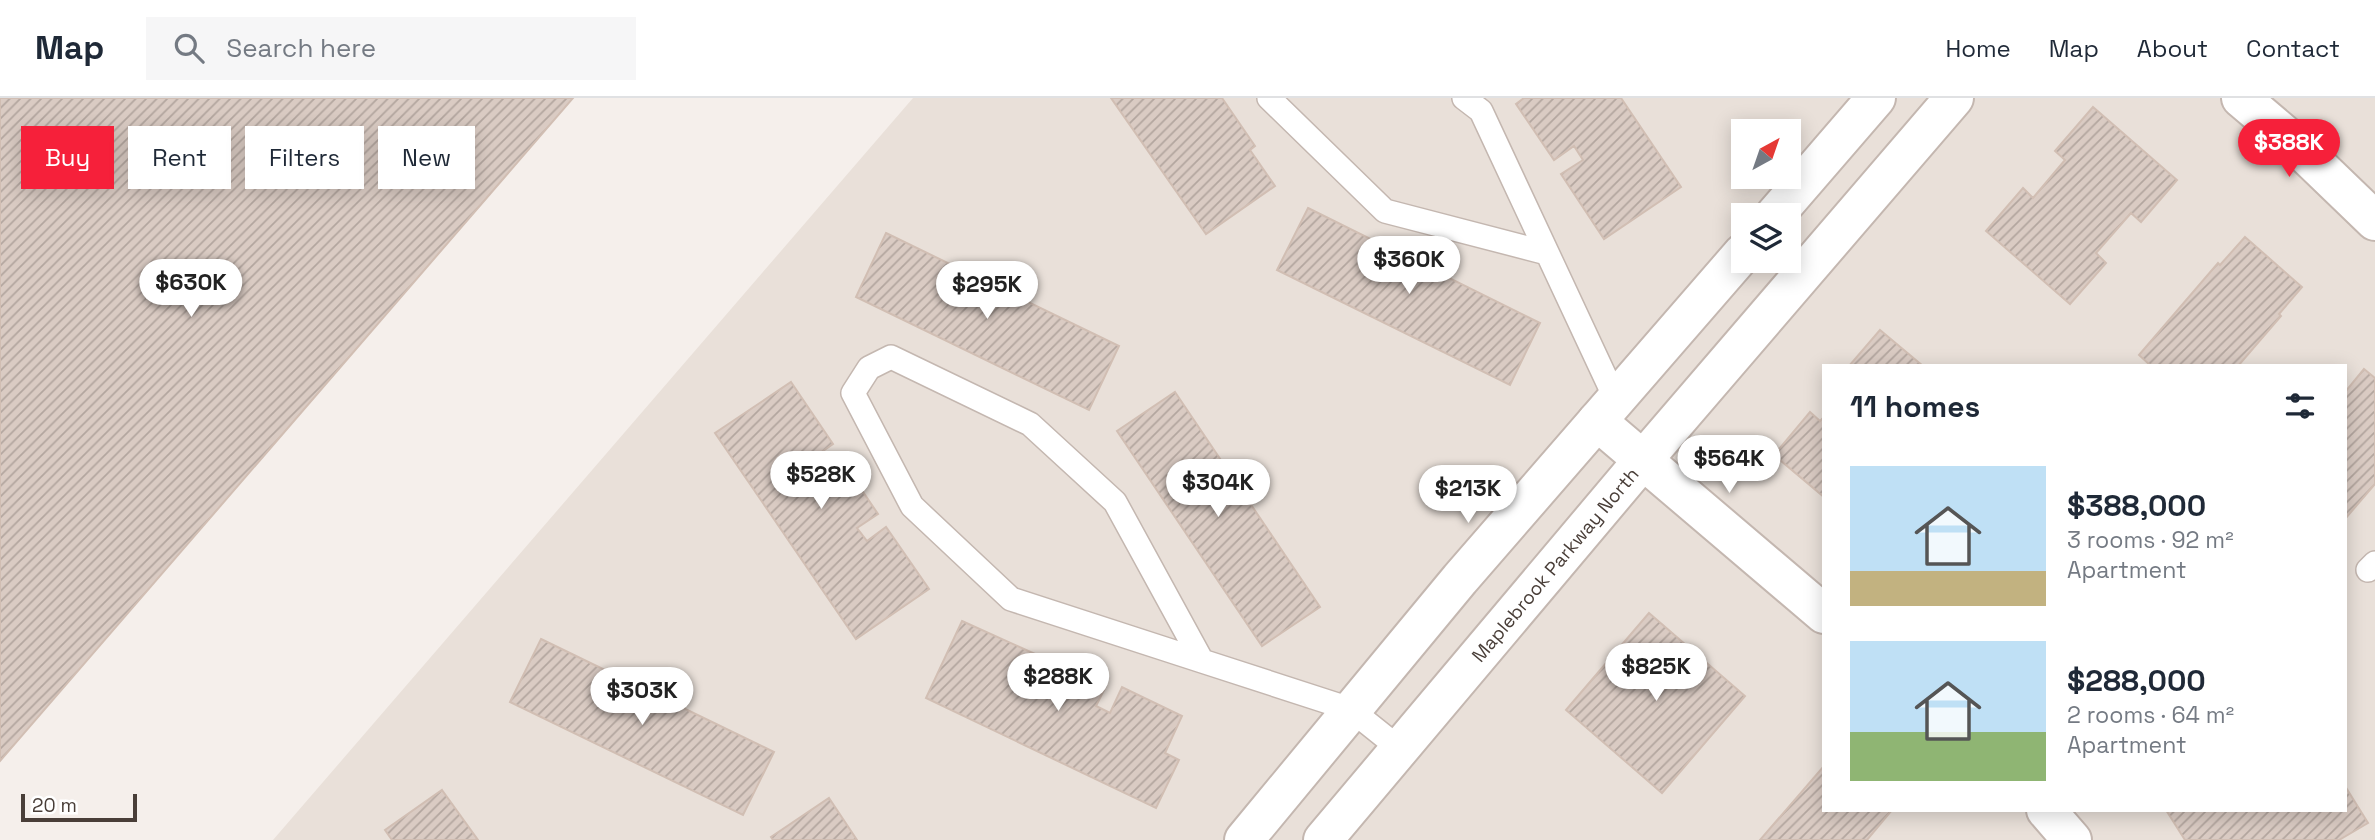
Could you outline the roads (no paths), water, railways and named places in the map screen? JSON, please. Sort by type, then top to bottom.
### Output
[{"type":"street","points":[[1785,203],[1876,98]]},
{"type":"street","name":"Maplebrook Parkway North","points":[[1323,840],[1643,460],[1954,98]]},
{"type":"street","points":[[2241,98],[2294,143],[2375,221]]},
{"type":"street","points":[[1244,840],[1350,709],[1731,267]]},
{"type":"street","points":[[1606,411],[1643,460],[1822,612]]},
{"type":"street","points":[[2048,812],[2072,840]]},
{"type":"lane","points":[[1269,98],[1385,211],[1547,253]]},
{"type":"lane","points":[[1464,98],[1481,111],[1547,253],[1606,411]]},
{"type":"lane","points":[[1202,662],[1115,502],[1030,424],[891,357],[869,368],[853,393],[912,506],[1011,598],[1202,662],[1350,709],[1400,749]]}]
